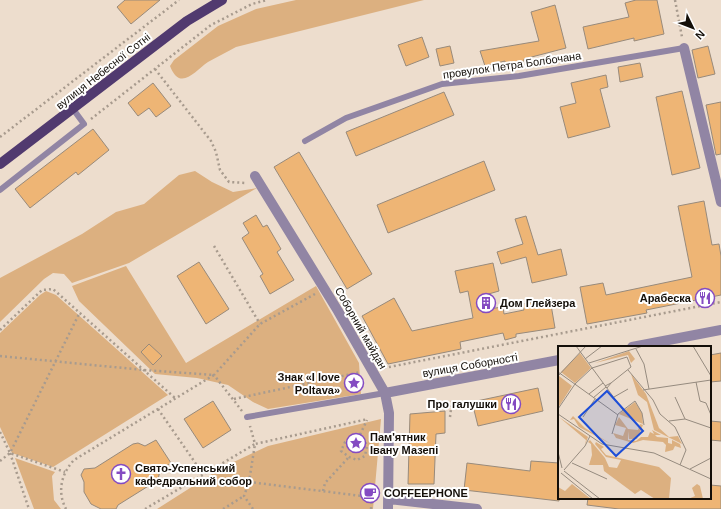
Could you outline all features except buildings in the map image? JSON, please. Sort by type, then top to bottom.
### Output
[{"type":"main road","name":"вулиця Небесної Сотні","points":[[0,164],[187,21],[222,0]]},
{"type":"street","points":[[684,48],[721,202]]},
{"type":"street","name":"Соборний майдан","points":[[255,176],[385,393],[389,413],[388,504]]},
{"type":"street","points":[[637,346],[721,330]]},
{"type":"street","name":"вулиця Соборності","points":[[385,393],[558,360]]},
{"type":"street","points":[[388,504],[477,509]]},
{"type":"lane","name":"провулок Петра Болбочана","points":[[305,141],[346,118],[442,84],[519,76],[684,48]]},
{"type":"lane","points":[[0,190],[84,124],[73,109]]},
{"type":"lane","points":[[247,417],[385,393]]},
{"type":"path","points":[[0,137],[179,0]]},
{"type":"path","points":[[84,124],[211,25],[252,4],[267,0]]},
{"type":"path","points":[[675,0],[684,48]]},
{"type":"path","points":[[155,69],[211,141],[216,152],[220,170],[229,182],[244,184]]},
{"type":"path","points":[[214,246],[260,324]]},
{"type":"path","points":[[0,330],[38,293],[46,288],[56,290],[175,398]]},
{"type":"path","points":[[66,509],[61,494],[62,482],[65,472],[77,458],[214,375],[260,324],[324,289]]},
{"type":"path","points":[[234,399],[371,370],[721,302]]},
{"type":"path","points":[[0,461],[10,453],[80,312]]},
{"type":"path","points":[[0,356],[144,370],[214,375],[247,417],[255,444],[249,482],[244,496],[223,509]]},
{"type":"path","points":[[450,416],[452,401]]},
{"type":"path","points":[[158,409],[202,474]]},
{"type":"path","points":[[144,509],[255,444],[368,420],[358,439]]},
{"type":"path","points":[[0,432],[10,453],[29,509]]},
{"type":"path","points":[[352,438],[364,440],[367,446],[365,456],[357,460],[349,457],[341,451],[345,442],[352,438]]},
{"type":"path","points":[[10,453],[65,472]]},
{"type":"path","points":[[323,491],[325,483],[349,457]]},
{"type":"path","points":[[249,482],[372,497],[388,504]]},
{"type":"path","points":[[244,496],[253,509]]},
{"type":"path","points":[[371,509],[372,497]]},
{"type":"shaded area","points":[[296,0],[424,0],[236,47],[208,62],[188,77],[183,79],[178,78],[174,74],[170,66],[174,60],[218,26],[256,9]]},
{"type":"shaded area","points":[[195,171],[212,182],[233,192],[257,188],[129,263],[72,283],[64,274],[53,273],[44,279],[0,322],[0,278],[82,234],[116,212],[144,204],[179,175]]},
{"type":"shaded area","points":[[126,266],[186,363],[316,286],[359,363],[361,394],[268,409],[253,402],[228,385],[197,378],[155,374],[79,301],[72,286]]},
{"type":"shaded area","points":[[46,291],[56,295],[168,395],[53,467],[12,453],[0,427],[0,333]]},
{"type":"shaded area","points":[[381,419],[373,509],[157,509],[223,467],[268,446]]},
{"type":"shaded area","points":[[15,458],[55,472],[52,476],[54,500],[61,509],[34,509]]},
{"type":"place","name":"Арабеска","points":[[705,298]]},
{"type":"place","name":"Дом Глейзера","points":[[486,303]]},
{"type":"place","name":"Знак «I love Poltava»","points":[[354,383]]},
{"type":"place","name":"Про галушки","points":[[511,404]]},
{"type":"place","name":"Пам'ятник Івану Мазепі","points":[[356,443]]},
{"type":"place","name":"Свято-Успенський кафедральний собор","points":[[121,474]]},
{"type":"place","name":"COFFEEPHONE","points":[[370,493]]}]
